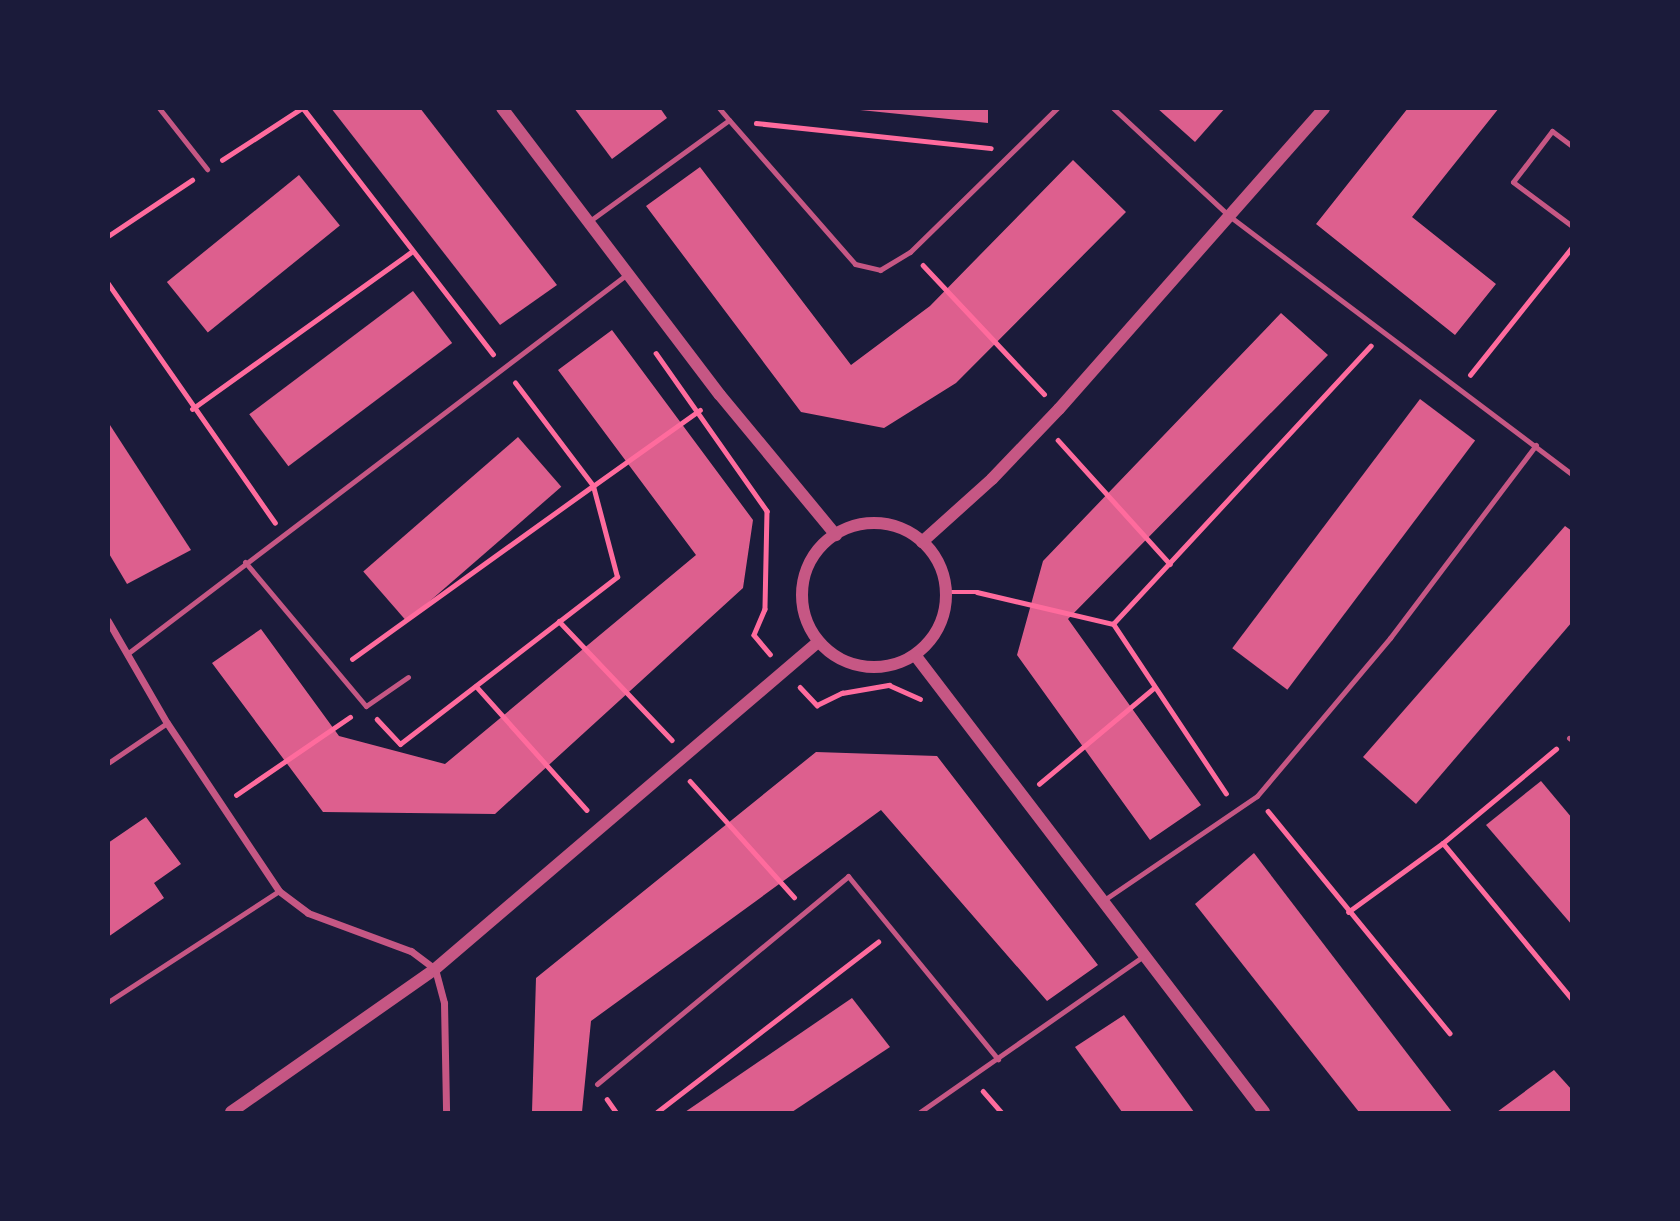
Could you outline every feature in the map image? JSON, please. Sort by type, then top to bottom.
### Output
[{"type":"street","points":[[502,108],[591,220],[720,395],[836,535]]},
{"type":"street","points":[[922,542],[1059,409],[1324,108]]},
{"type":"street","points":[[880,524],[906,531],[922,542],[938,564],[945,592],[943,615],[932,637],[915,655],[896,664],[853,665],[818,642],[807,623],[803,579],[812,558],[836,535],[852,527],[880,524]]},
{"type":"street","points":[[108,621],[167,723],[279,891],[308,913],[411,951],[435,969],[444,1003],[446,1112]]},
{"type":"street","points":[[231,1112],[435,969],[684,753],[818,642]]},
{"type":"street","points":[[915,655],[1264,1112]]},
{"type":"lane","points":[[159,108],[208,169]]},
{"type":"lane","points":[[719,108],[855,264],[880,270],[911,252],[1057,108]]},
{"type":"lane","points":[[1113,108],[1228,215],[1461,387],[1572,474]]},
{"type":"lane","points":[[591,220],[729,120]]},
{"type":"lane","points":[[1572,146],[1552,131],[1513,182],[1572,226]]},
{"type":"lane","points":[[127,654],[630,272]]},
{"type":"lane","points":[[1104,900],[1257,796],[1390,638],[1536,445]]},
{"type":"lane","points":[[245,562],[338,669],[366,706],[408,677]]},
{"type":"lane","points":[[108,763],[167,723]]},
{"type":"lane","points":[[597,1084],[848,876],[998,1059]]},
{"type":"lane","points":[[108,1002],[279,891]]},
{"type":"lane","points":[[920,1112],[1145,955]]},
{"type":"path","points":[[220,805],[366,706],[400,744],[617,577],[593,486],[504,367],[411,253],[303,108]]},
{"type":"path","points":[[729,120],[1016,151]]},
{"type":"path","points":[[1461,387],[1572,247]]},
{"type":"path","points":[[911,252],[1059,409]]},
{"type":"path","points":[[192,409],[411,253]]},
{"type":"path","points":[[108,283],[192,409],[284,534]]},
{"type":"path","points":[[1113,624],[1385,330]]},
{"type":"path","points":[[338,669],[720,395]]},
{"type":"path","points":[[1044,424],[1170,564]]},
{"type":"path","points":[[945,592],[977,592],[1113,624],[1236,809]]},
{"type":"path","points":[[559,621],[684,753]]},
{"type":"path","points":[[475,686],[600,825]]},
{"type":"path","points":[[1024,796],[1154,688]]},
{"type":"path","points":[[1348,912],[1443,843],[1570,739]]},
{"type":"path","points":[[674,762],[806,911]]},
{"type":"path","points":[[1257,796],[1348,912],[1450,1033]]},
{"type":"path","points":[[1443,843],[1572,999]]},
{"type":"path","points":[[657,1112],[892,930]]},
{"type":"path","points":[[971,1077],[1001,1112]]},
{"type":"building","points":[[331,108],[420,108],[557,285],[500,325]]},
{"type":"building","points":[[574,108],[660,108],[667,118],[612,159]]},
{"type":"building","points":[[988,108],[988,123],[860,110]]},
{"type":"building","points":[[1157,108],[1225,108],[1195,142]]},
{"type":"building","points":[[1408,108],[1499,108],[1412,217],[1496,284],[1455,335],[1316,224]]},
{"type":"building","points":[[1073,160],[1126,212],[956,383],[884,428],[801,412],[646,206],[700,167],[851,365],[930,306]]},
{"type":"building","points":[[299,175],[340,226],[208,332],[167,282]]},
{"type":"building","points":[[413,291],[452,343],[288,466],[249,414]]},
{"type":"building","points":[[1281,313],[1328,355],[1068,619],[1201,805],[1150,840],[1017,655],[1043,561]]},
{"type":"building","points":[[612,330],[753,520],[743,588],[495,814],[323,812],[212,663],[261,629],[339,736],[445,764],[696,555],[558,370]]},
{"type":"building","points":[[1420,399],[1475,441],[1287,690],[1232,648]]},
{"type":"building","points":[[108,422],[191,550],[127,584],[108,552]]},
{"type":"building","points":[[518,437],[561,487],[407,621],[363,571]]},
{"type":"building","points":[[1565,526],[1572,531],[1572,622],[1416,804],[1363,757]]},
{"type":"building","points":[[816,752],[937,756],[1098,965],[1047,1001],[881,810],[591,1021],[582,1112],[532,1112],[536,978]]},
{"type":"building","points":[[1541,781],[1572,818],[1572,925],[1486,825]]},
{"type":"building","points":[[146,817],[181,864],[154,883],[164,898],[108,937],[108,843]]},
{"type":"building","points":[[1254,853],[1452,1112],[1359,1112],[1195,904]]},
{"type":"building","points":[[852,998],[890,1047],[792,1112],[685,1112]]},
{"type":"building","points":[[1124,1015],[1194,1112],[1122,1112],[1075,1047]]},
{"type":"building","points":[[1554,1070],[1572,1090],[1572,1112],[1497,1112]]}]
